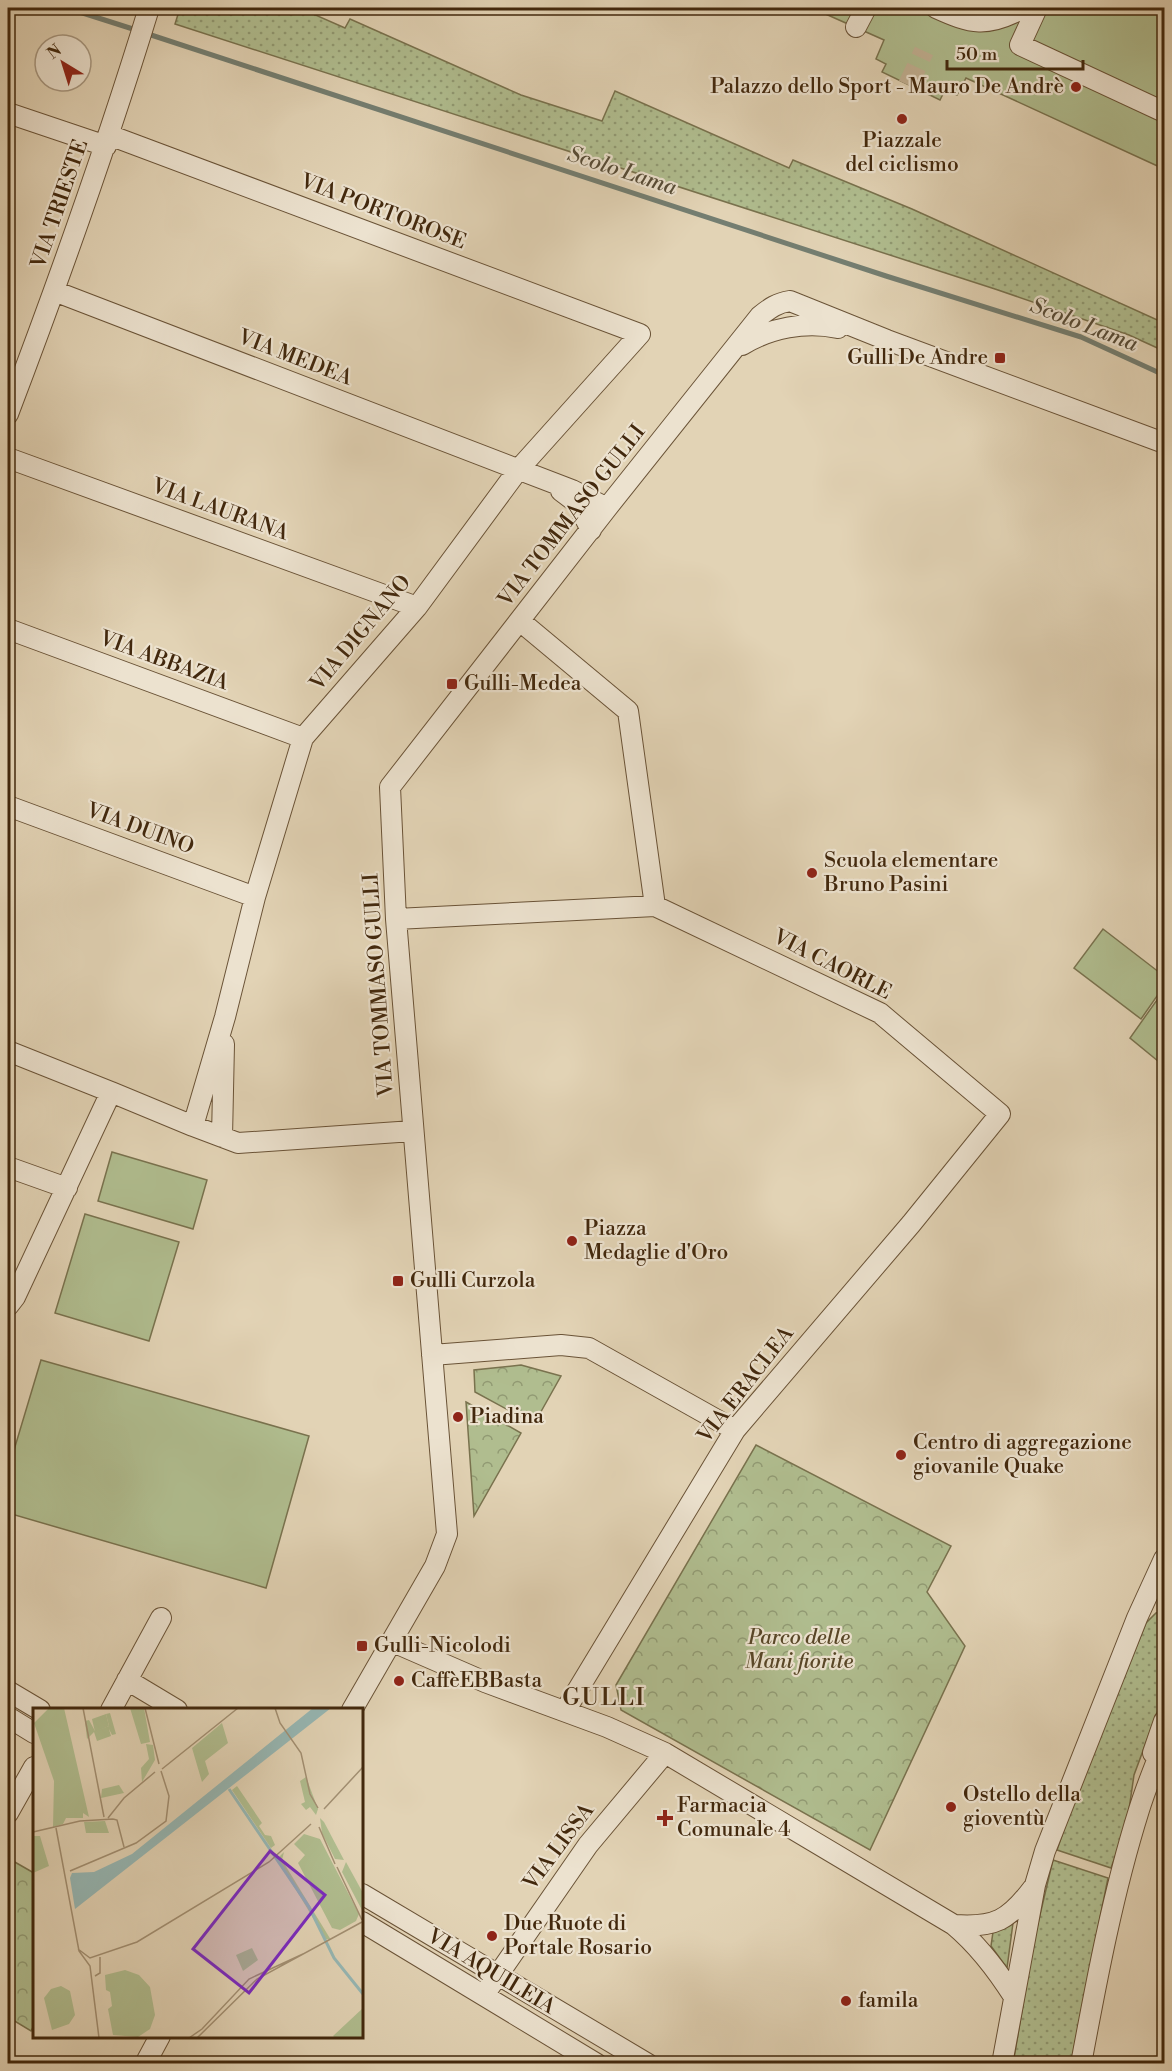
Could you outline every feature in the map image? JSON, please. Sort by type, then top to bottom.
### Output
[{"type":"street","name":"VIA TRIESTE","points":[[8,414],[107,141],[149,8]]},
{"type":"street","points":[[856,27],[866,8]]},
{"type":"street","points":[[940,11],[968,21],[989,21],[1006,17],[1023,8]]},
{"type":"street","points":[[1037,8],[1020,45],[1164,112]]},
{"type":"street","name":"VIA PORTOROSE","points":[[8,113],[107,141],[640,334]]},
{"type":"street","name":"VIA MEDEA","points":[[54,291],[572,490],[607,508]]},
{"type":"street","name":"VIA TOMMASO GULLI","points":[[353,1708],[435,1566],[447,1534],[396,919],[390,787],[607,508],[734,350],[766,312],[781,302],[790,301],[887,340],[1164,443]]},
{"type":"street","name":"VIA TOMMASO GULLI","points":[[734,350],[755,337],[771,331],[802,325],[826,325],[887,340]]},
{"type":"street","name":"VIA DIGNANO","points":[[193,1126],[225,1017],[255,897],[303,738],[417,607],[640,334]]},
{"type":"street","name":"VIA LAURANA","points":[[8,458],[417,607]]},
{"type":"street","name":"VIA MEDEA","points":[[525,473],[573,498],[591,530]]},
{"type":"street","points":[[520,621],[628,711],[655,906]]},
{"type":"street","name":"VIA ABBAZIA","points":[[8,629],[303,738]]},
{"type":"street","name":"VIA DUINO","points":[[8,807],[255,897]]},
{"type":"street","name":"VIA CAORLE","points":[[396,919],[655,906],[880,1012],[1000,1114]]},
{"type":"street","name":"VIA DIGNANO","points":[[222,1137],[225,1017]]},
{"type":"street","points":[[8,1051],[238,1143],[413,1131]]},
{"type":"street","points":[[8,1313],[8,1307],[15,1297],[66,1188],[104,1089]]},
{"type":"street","name":"VIA ERACLEA","points":[[565,1711],[735,1430],[911,1224],[1000,1114]]},
{"type":"street","points":[[8,1167],[66,1188]]},
{"type":"street","points":[[432,1355],[561,1345],[589,1348],[735,1430]]},
{"type":"street","points":[[1002,2064],[1035,1885],[1045,1851],[1137,1618],[1164,1559]]},
{"type":"street","points":[[1137,1618],[1149,1605],[1164,1599]]},
{"type":"street","points":[[112,1708],[161,1618]]},
{"type":"street","points":[[393,1642],[485,1682],[607,1727],[665,1753],[954,1925],[999,1973],[1014,1997]]},
{"type":"street","points":[[127,1680],[174,1708]]},
{"type":"street","points":[[8,1691],[37,1708]]},
{"type":"street","points":[[8,1717],[33,1732]]},
{"type":"street","points":[[1081,2064],[1098,1972],[1120,1875],[1164,1721]]},
{"type":"street","points":[[1139,1808],[1164,1742]]},
{"type":"street","name":"VIA LISSA","points":[[484,1995],[588,1845],[665,1753]]},
{"type":"street","points":[[8,1813],[33,1769]]},
{"type":"street","points":[[954,1925],[982,1926],[1006,1918],[1020,1905],[1035,1885]]},
{"type":"street","name":"VIA AQUILEIA","points":[[363,1895],[648,2064]]},
{"type":"street","name":"VIA AQUILEIA","points":[[363,1923],[597,2064]]},
{"type":"street","points":[[145,2064],[159,2038]]},
{"type":"green space","points":[[180,8],[316,8],[313,14],[345,28],[350,19],[521,95],[602,121],[615,91],[789,168],[793,160],[912,209],[1164,323],[1164,351],[1129,335],[995,289],[175,24]]},
{"type":"green space","name":"Palazzo dello Sport - Mauro De Andrè","points":[[812,8],[1164,8],[1164,169],[966,78],[957,95],[945,90],[940,100],[882,72],[886,64],[876,59],[884,40]]},
{"type":"green space","points":[[1103,929],[1164,976],[1164,986],[1141,1019],[1074,968]]},
{"type":"green space","points":[[1164,990],[1164,1066],[1130,1038]]},
{"type":"green space","points":[[112,1152],[207,1180],[193,1229],[98,1201]]},
{"type":"green space","points":[[85,1214],[179,1242],[149,1341],[55,1313]]},
{"type":"green space","points":[[41,1360],[309,1436],[266,1588],[8,1513],[8,1470]]},
{"type":"green space","points":[[521,1365],[561,1376],[534,1424],[475,1392],[474,1370]]},
{"type":"green space","points":[[466,1402],[521,1433],[474,1516]]},
{"type":"green space","name":"Parco delle Mani fiorite","points":[[756,1445],[951,1546],[927,1592],[965,1646],[870,1850],[621,1710],[616,1685]]},
{"type":"green space","points":[[1164,1611],[1164,1694],[1134,1775],[1127,1823],[1111,1868],[1057,1850],[1074,1801],[1146,1623],[1156,1613]]},
{"type":"green space","points":[[1053,1860],[1108,1878],[1071,2063],[1013,2064],[1034,1940]]},
{"type":"green space","points":[[13,1861],[33,1872],[33,2027],[31,2031],[8,2017],[8,1870]]},
{"type":"green space","points":[[1013,1923],[1007,1968],[991,1946],[993,1932]]},
{"type":"waterway","name":"Scolo Lama","points":[[67,8],[136,30]]},
{"type":"waterway","name":"Scolo Lama","points":[[145,33],[886,276],[1081,337],[1164,375]]},
{"type":"tunnel","points":[[908,85],[924,51]]},
{"type":"place","name":"Palazzo dello Sport - Mauro De Andrè","points":[[1076,87]]},
{"type":"place","name":"Piazzale del ciclismo","points":[[902,119]]},
{"type":"place","name":"Gulli De Andre","points":[[1000,358]]},
{"type":"place","name":"Gulli-Medea","points":[[452,684]]},
{"type":"place","name":"Scuola elementare Bruno Pasini","points":[[812,873]]},
{"type":"place","name":"Piazza Medaglie d'Oro","points":[[572,1241]]},
{"type":"place","name":"Gulli Curzola","points":[[398,1281]]},
{"type":"place","name":"Piadina","points":[[458,1417]]},
{"type":"place","name":"Centro di aggregazione giovanile Quake","points":[[901,1455]]},
{"type":"place","name":"Gulli-Nicolodi","points":[[362,1646]]},
{"type":"place","name":"CaffèEBBasta","points":[[399,1681]]},
{"type":"place","name":"Ostello della gioventù","points":[[951,1807]]},
{"type":"place","name":"Farmacia Comunale 4","points":[[665,1818]]},
{"type":"place","name":"Due Ruote di Portale Rosario","points":[[492,1936]]},
{"type":"place","name":"famila","points":[[846,2001]]},
{"type":"district","name":"GULLI","points":[[604,1698]]}]
